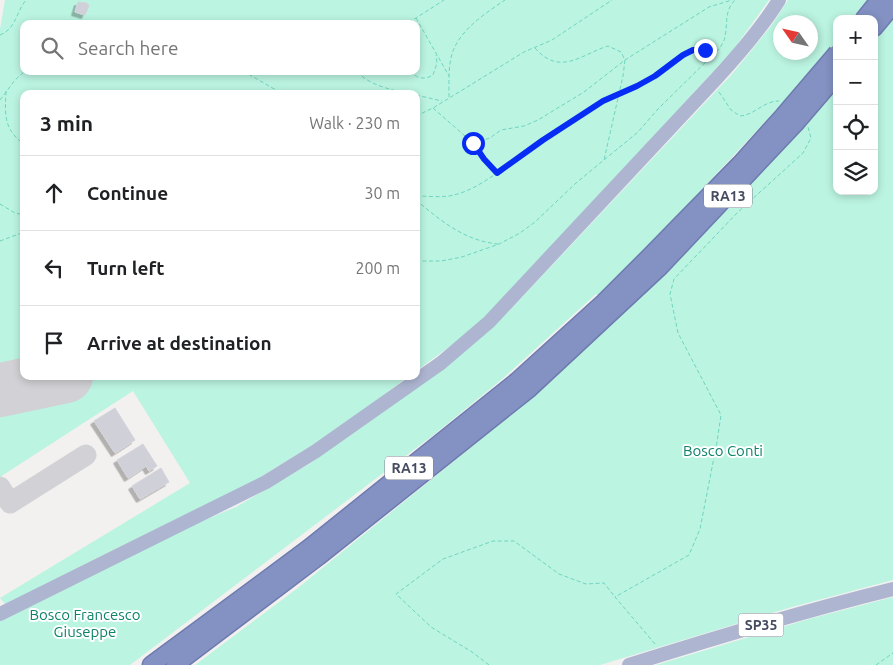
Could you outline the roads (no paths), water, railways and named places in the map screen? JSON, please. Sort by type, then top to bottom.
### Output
[{"type":"highway","points":[[867,15],[879,0]]},
{"type":"highway","points":[[878,23],[893,5]]},
{"type":"highway","name":"RA13","points":[[153,664],[309,548],[608,307],[655,261],[740,164],[787,114],[833,58]]},
{"type":"highway","name":"RA13","points":[[787,114],[833,78]]},
{"type":"highway","points":[[175,665],[318,557],[529,389],[608,307]]},
{"type":"main road","points":[[420,378],[441,363],[489,322],[711,85],[747,45],[766,21],[779,0]]},
{"type":"main road","points":[[0,614],[266,482],[316,451],[417,380]]},
{"type":"main road","name":"SP35","points":[[629,665],[838,603],[893,589]]},
{"type":"park label","name":"Bosco Conti","points":[[723,451]]},
{"type":"park label","name":"Bosco Francesco Giuseppe","points":[[85,624]]}]
